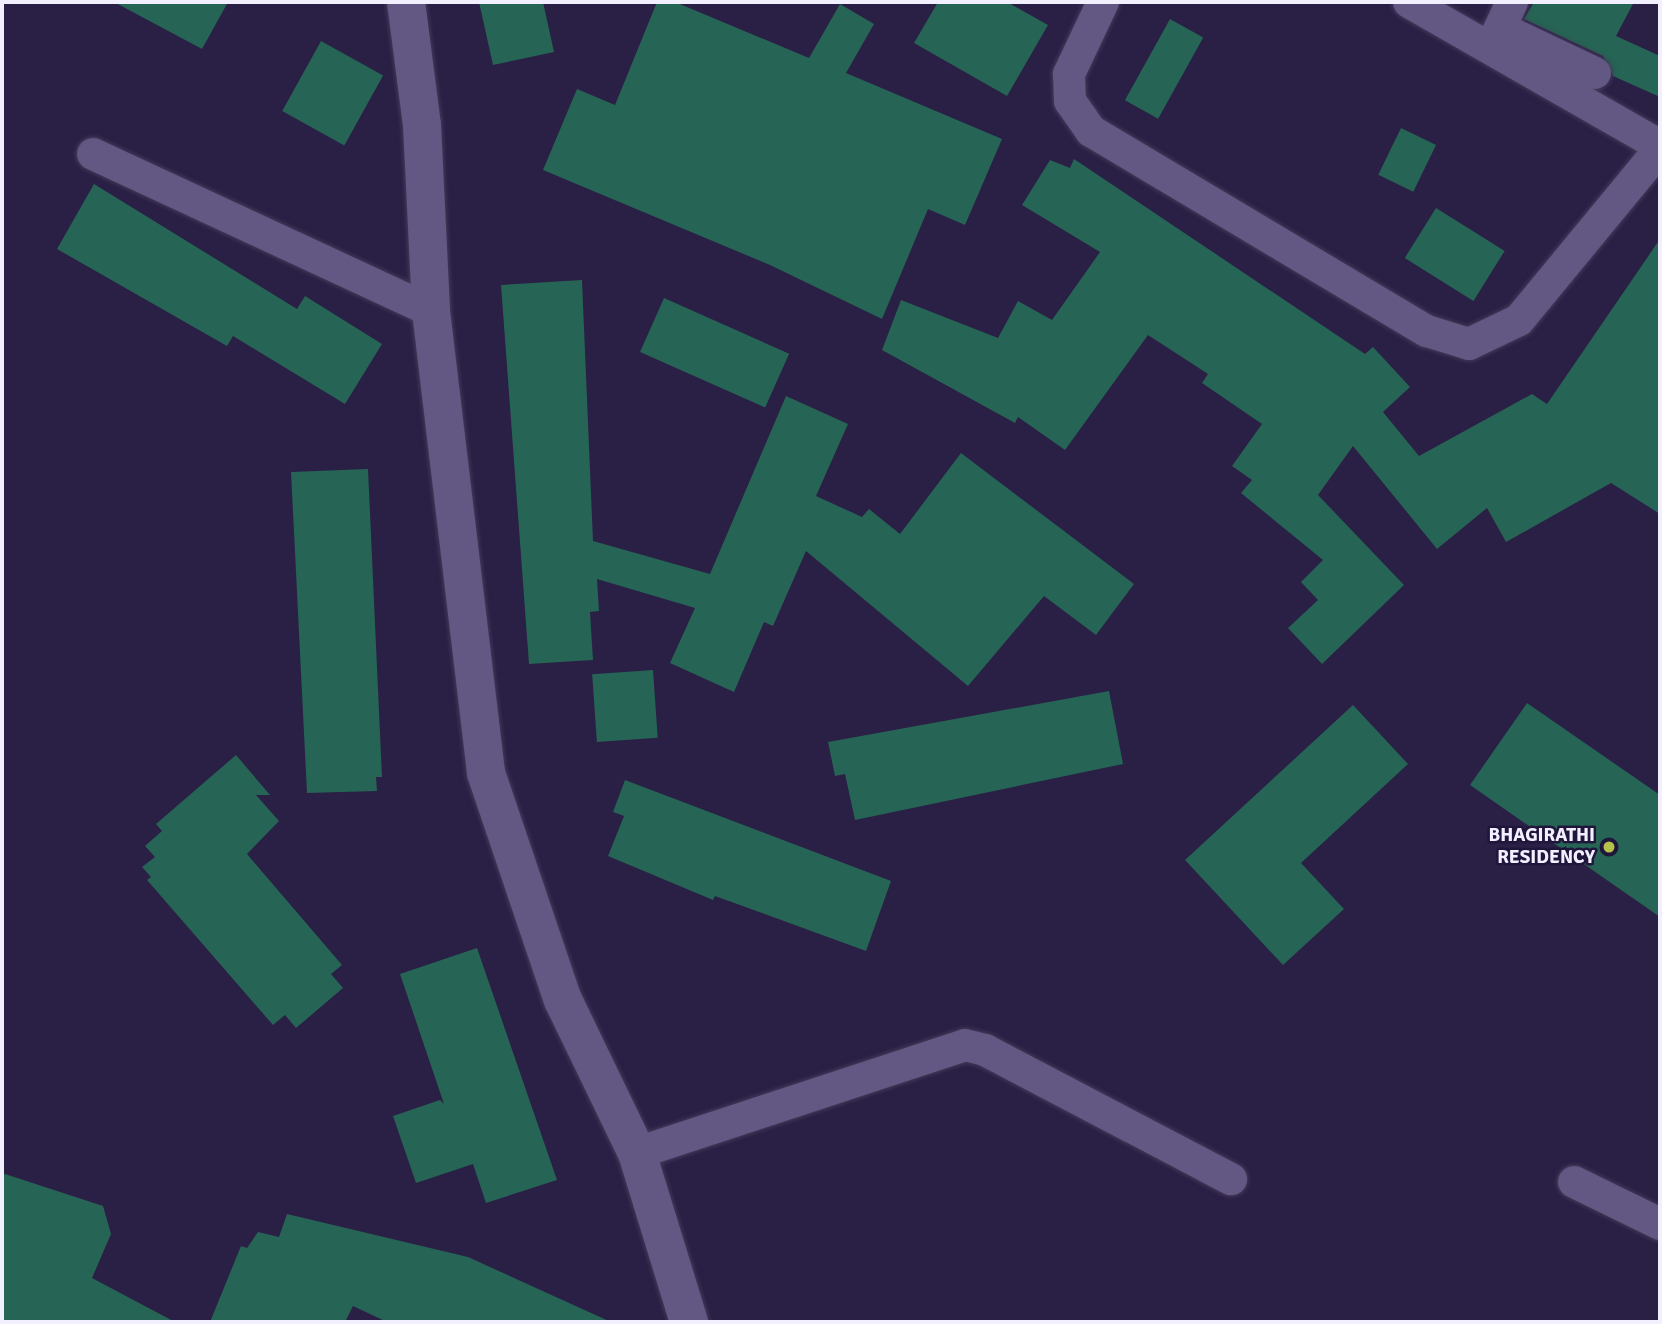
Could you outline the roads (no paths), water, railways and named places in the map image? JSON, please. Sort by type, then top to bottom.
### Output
[{"type":"street","points":[[406,2],[422,125],[431,311],[486,773],[563,1000],[637,1153],[689,1322]]},
{"type":"street","points":[[1103,2],[1069,74],[1070,101],[1091,131],[1427,331],[1469,344],[1519,320],[1660,147],[1501,25]]},
{"type":"street","points":[[1409,2],[1501,25],[1595,74]]},
{"type":"street","points":[[93,154],[431,311]]},
{"type":"street","points":[[637,1153],[965,1045],[985,1050],[1231,1179]]},
{"type":"street","points":[[1574,1182],[1660,1224]]},
{"type":"place","name":"BHAGIRATHI RESIDENCY","points":[[1609,847]]}]
